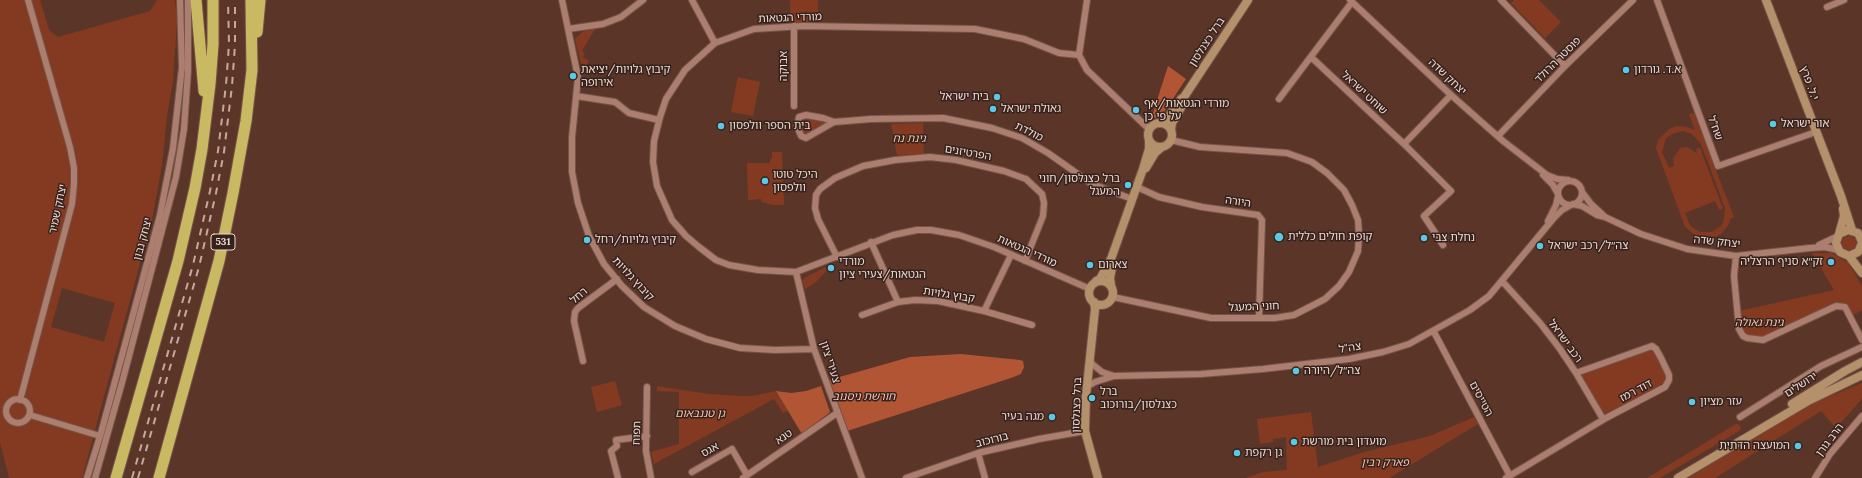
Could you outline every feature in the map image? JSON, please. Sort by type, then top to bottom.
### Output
[{"type":"highway","points":[[196,0],[207,118]]},
{"type":"highway","points":[[116,478],[181,247],[195,188],[207,118],[213,44],[213,0]]},
{"type":"highway","name":"531","points":[[159,478],[219,261],[236,179],[252,70],[251,0]]},
{"type":"highway","points":[[252,70],[260,0]]},
{"type":"street","name":"יצחק שמיר","points":[[20,400],[72,204],[74,184],[74,168],[70,147],[28,0]]},
{"type":"street","name":"יצחק נבון","points":[[87,478],[100,436],[160,215],[173,148],[182,67],[180,0]]},
{"type":"street","name":"יצחק נבון","points":[[95,478],[123,379],[176,177],[184,129],[188,71],[188,0]]},
{"type":"street","name":"קיבוץ גלויות","points":[[562,0],[578,77],[572,137],[572,172],[578,203],[589,236],[604,264],[644,307],[675,326],[706,339],[740,348],[775,350],[814,349]]},
{"type":"street","points":[[568,29],[603,24],[621,17],[643,0]]},
{"type":"street","points":[[692,0],[715,43]]},
{"type":"street","points":[[1087,0],[1079,55],[1087,70],[1150,130],[1149,149],[1143,169],[1111,259],[1100,279],[1096,281],[1090,289]]},
{"type":"street","name":"ברל כצנלסון","points":[[1150,130],[1155,124],[1160,124],[1167,119],[1184,97],[1248,0]]},
{"type":"street","points":[[1501,0],[1565,66]]},
{"type":"street","name":"פוסטר הרולד","points":[[1498,136],[1565,66],[1633,0]]},
{"type":"street","name":"שח\"ל","points":[[1657,0],[1718,166],[1816,132]]},
{"type":"street","name":"י.ל. פרץ","points":[[1766,0],[1841,196],[1852,230]]},
{"type":"street","points":[[1827,6],[1844,0]]},
{"type":"street","points":[[1279,99],[1351,1]]},
{"type":"street","name":"יצחק שדה","points":[[1351,1],[1451,95],[1498,136],[1553,178],[1568,180]]},
{"type":"street","name":"מורדי הגטאות","points":[[1079,55],[1059,53],[1024,39],[975,29],[794,26],[754,29],[715,43],[685,70],[666,100],[659,120],[654,141],[653,162],[657,186],[672,220],[686,236],[708,254],[729,264],[758,270],[796,272],[837,257],[871,242],[893,235],[917,230],[931,230],[959,235],[994,247],[1090,289]]},
{"type":"street","name":"אבוקה","points":[[794,26],[794,106]]},
{"type":"street","name":"שוחט ישראל","points":[[1311,57],[1404,144],[1451,191],[1424,216],[1443,245]]},
{"type":"street","points":[[1404,144],[1451,95]]},
{"type":"street","points":[[576,96],[615,102],[629,113],[659,120]]},
{"type":"street","name":"ברל כצנלסון","points":[[1171,140],[1172,123],[1184,102],[1184,97]]},
{"type":"street","name":"מולדת","points":[[834,122],[806,138],[801,136],[796,126],[799,117],[806,115],[823,118],[834,122],[872,119],[943,118],[992,128],[1022,138],[1048,153],[1092,184],[1132,198]]},
{"type":"street","points":[[1160,124],[1166,125],[1171,130]]},
{"type":"street","points":[[1143,169],[1146,168],[1155,153],[1171,140]]},
{"type":"street","name":"חוני המעגל","points":[[1113,297],[1211,318],[1275,318],[1294,315],[1325,299],[1339,286],[1349,272],[1358,251],[1358,220],[1352,205],[1344,190],[1328,173],[1312,162],[1287,153],[1200,147],[1171,140]]},
{"type":"street","points":[[1149,141],[1154,146],[1162,147]]},
{"type":"street","name":"הפרטיזנים","points":[[837,257],[816,214],[815,200],[820,189],[835,178],[863,166],[895,160],[930,157],[956,160],[1004,171],[1026,179],[1038,189],[1042,194],[1044,203],[1044,216],[1025,261]]},
{"type":"street","name":"יצחק שדה","points":[[1534,165],[1553,185],[1558,195]]},
{"type":"street","points":[[1568,180],[1572,180],[1579,184],[1582,192],[1580,200],[1572,205],[1562,202],[1558,195],[1561,184],[1568,180]]},
{"type":"street","name":"היורה","points":[[1137,187],[1159,197],[1258,215],[1262,220],[1259,318]]},
{"type":"street","name":"יצחק שדה","points":[[1582,192],[1591,204],[1605,217]]},
{"type":"street","name":"צה\"ל","points":[[1543,229],[1556,205],[1558,195]]},
{"type":"street","name":"י.ל. פרץ","points":[[1838,235],[1844,216],[1841,196]]},
{"type":"street","name":"יצחק שדה","points":[[1572,205],[1582,206],[1597,215],[1605,217],[1641,234],[1664,243],[1687,249],[1736,256],[1825,247],[1838,250]]},
{"type":"street","name":"צה\"ל","points":[[1088,386],[1095,382],[1114,376],[1201,374],[1263,370],[1349,359],[1383,352],[1409,344],[1434,332],[1470,310],[1489,296],[1543,229],[1557,215],[1572,205]]},
{"type":"street","points":[[1845,230],[1852,230],[1858,233],[1862,247],[1856,254],[1849,256],[1842,254],[1838,250],[1836,243],[1838,235],[1845,230]]},
{"type":"street","name":"יצחק שדה","points":[[1810,248],[1824,244],[1838,235]]},
{"type":"street","points":[[871,242],[898,302]]},
{"type":"street","points":[[984,311],[1011,255]]},
{"type":"street","points":[[1736,256],[1734,276],[1739,329],[1743,336],[1763,340],[1836,306],[1845,307],[1862,340]]},
{"type":"street","points":[[1849,256],[1862,273]]},
{"type":"street","points":[[1111,259],[1113,263],[1110,278],[1114,291],[1113,297]]},
{"type":"street","name":"צעירי ציון","points":[[796,272],[814,349],[862,478]]},
{"type":"street","name":"רחל","points":[[583,361],[574,321],[575,312],[578,308],[617,279]]},
{"type":"street","points":[[1096,281],[1106,281],[1111,285]]},
{"type":"street","name":"רכב ישראל","points":[[1502,281],[1540,323],[1576,373],[1603,420]]},
{"type":"street","name":"ברל כצנלסון","points":[[1090,289],[1090,296],[1094,302],[1093,332],[1085,431],[1098,478]]},
{"type":"street","name":"ברל כצנלסון","points":[[1093,332],[1100,311],[1104,305],[1110,302],[1113,297]]},
{"type":"street","name":"קבוץ גלויות","points":[[862,315],[898,302],[915,300],[938,301],[984,311],[1032,325]]},
{"type":"street","points":[[1094,302],[1104,305]]},
{"type":"street","name":"הטייסים","points":[[1434,332],[1508,477]]},
{"type":"street","name":"דוד רמז","points":[[1508,477],[1603,420],[1667,385],[1669,375],[1656,349],[1652,346],[1576,373]]},
{"type":"street","points":[[1740,417],[1806,376],[1862,347]]},
{"type":"street","name":"ירושלים","points":[[1754,431],[1805,395],[1862,362]]},
{"type":"street","name":"צה\"ל","points":[[1091,363],[1102,372],[1114,376]]},
{"type":"street","name":"ירושלים","points":[[1678,478],[1754,431],[1824,392],[1862,375]]},
{"type":"street","name":"תפוח","points":[[647,387],[646,451],[651,478]]},
{"type":"street","points":[[14,400],[20,400],[28,404],[30,415],[25,421],[18,423],[8,418],[7,411],[9,404],[14,400]]},
{"type":"street","name":"טנא","points":[[745,477],[837,413]]},
{"type":"street","points":[[30,415],[100,436]]},
{"type":"street","name":"הרב גורן","points":[[1815,478],[1830,454],[1862,416]]},
{"type":"street","name":"בורוכוב","points":[[906,478],[978,453],[1039,439],[1085,431]]},
{"type":"street","points":[[618,478],[614,449],[616,440],[647,436]]},
{"type":"street","name":"אגס","points":[[692,472],[732,449],[745,477]]},
{"type":"street","points":[[978,453],[985,478]]},
{"type":"green space","points":[[0,0],[40,0],[49,30],[58,37],[150,11],[157,0],[175,0],[177,21],[173,80],[167,116],[162,165],[153,215],[82,478],[9,478],[0,442]],"holes":[[[62,288],[115,303],[104,342],[51,327]]]},
{"type":"green space","points":[[790,0],[818,0],[818,22],[790,22]]},
{"type":"green space","points":[[1514,0],[1539,0],[1561,22],[1545,38],[1511,3]]},
{"type":"green space","points":[[586,29],[595,29],[582,51],[585,53],[583,57],[589,61],[586,66],[581,63],[575,39]]},
{"type":"green space","points":[[1168,66],[1186,79],[1162,115],[1155,118],[1152,116]]},
{"type":"green space","points":[[738,77],[760,82],[753,116],[731,112]]},
{"type":"green space","points":[[1694,113],[1734,217],[1730,219],[1729,224],[1721,234],[1709,239],[1696,236],[1685,227],[1656,148],[1658,140],[1669,129],[1677,126],[1695,130],[1689,114]],"holes":[[[1683,131],[1692,134],[1701,144],[1725,208],[1722,225],[1712,232],[1700,232],[1695,229],[1690,225],[1685,213],[1715,201],[1719,210],[1723,209],[1700,148],[1696,149],[1697,153],[1687,147],[1680,148],[1673,158],[1674,166],[1669,168],[1662,152],[1666,138],[1674,133]]]},
{"type":"green space","points":[[806,115],[834,122],[816,134],[801,136],[797,121]]},
{"type":"green space","name":"גינת נח","points":[[923,123],[924,154],[897,155],[891,124]]},
{"type":"green space","name":"היכל טוטו וולפסון","points":[[772,152],[782,152],[784,205],[773,205],[762,202],[761,199],[748,200],[747,163],[770,163],[770,159],[772,159]]},
{"type":"green space","points":[[1846,236],[1852,236],[1856,240],[1856,246],[1852,250],[1846,250],[1842,246],[1842,240]]},
{"type":"green space","name":"גינת גאולה","points":[[1812,253],[1832,253],[1848,263],[1862,286],[1862,310],[1851,316],[1845,307],[1836,306],[1762,338],[1747,337],[1741,331],[1739,311],[1834,290]]},
{"type":"green space","points":[[826,267],[828,269],[815,283],[805,289],[802,281],[804,278]]},
{"type":"green space","points":[[1651,348],[1655,351],[1666,375],[1666,382],[1603,415],[1579,374]]},
{"type":"green space","name":"חורשת ניסנוב","points":[[961,354],[1020,360],[1023,361],[1024,367],[1021,374],[1011,378],[847,431],[829,380],[910,357]]},
{"type":"green space","points":[[615,381],[622,405],[597,412],[591,387]]},
{"type":"green space","points":[[1862,383],[1862,399],[1836,428],[1821,411],[1715,478],[1688,478],[1814,403]]},
{"type":"green space","name":"גן טננבאום","points":[[657,386],[708,394],[741,396],[752,396],[776,391],[788,411],[783,413],[774,399],[654,464],[651,452],[679,444],[679,392],[657,391]]},
{"type":"green space","points":[[821,386],[830,412],[802,434],[776,391],[791,393],[806,391]]},
{"type":"green space","name":"פארק רבין","points":[[1311,412],[1318,467],[1361,453],[1430,436],[1474,417],[1478,424],[1389,478],[1245,478],[1263,472],[1287,470],[1286,437],[1273,439],[1273,442],[1260,444],[1257,419]]},
{"type":"green space","points":[[1736,424],[1741,428],[1739,431],[1660,478],[1647,478]]},
{"type":"railway","points":[[132,478],[193,265],[210,191],[218,151],[226,85],[229,44],[228,0]]},
{"type":"railway","points":[[138,478],[199,267],[216,193],[224,152],[232,86],[235,45],[235,0]]},
{"type":"place","name":"א.ד. גורדון","points":[[1626,70]]},
{"type":"place","name":"קיבוץ גלויות/יציאת אירופה","points":[[573,76]]},
{"type":"place","name":"בית ישראל","points":[[997,97]]},
{"type":"place","name":"גאולת ישראל","points":[[993,109]]},
{"type":"place","name":"מורדי הגטאות/אף על פי כן","points":[[1136,110]]},
{"type":"place","name":"אור ישראל","points":[[1773,124]]},
{"type":"place","name":"בית הספר וולפסון","points":[[721,126]]},
{"type":"place","name":"היכל טוטו וולפסון","points":[[765,181]]},
{"type":"place","name":"ברל כצנלסון/חוני המעגל","points":[[1128,185]]},
{"type":"place","name":"קופת חולים כללית","points":[[1279,237]]},
{"type":"place","name":"נחלת צבי","points":[[1424,238]]},
{"type":"place","name":"קיבוץ גלויות/רחל","points":[[587,240]]},
{"type":"place","name":"צה״ל/רכב ישראל","points":[[1540,246]]},
{"type":"place","name":"זק״א סניף הרצליה","points":[[1831,262]]},
{"type":"place","name":"צארום","points":[[1090,265]]},
{"type":"place","name":"מורדי הגטאות/צעירי ציון","points":[[831,268]]},
{"type":"place","name":"צה״ל/היורה","points":[[1296,371]]},
{"type":"place","name":"ברל כצנלסון/בורוכוב","points":[[1092,398]]},
{"type":"place","name":"עזר מציון","points":[[1692,402]]},
{"type":"place","name":"מגה בעיר","points":[[1052,417]]},
{"type":"place","name":"מועדון בית מורשת","points":[[1294,442]]},
{"type":"place","name":"המועצה הדתית","points":[[1798,446]]},
{"type":"place","name":"גן רקפת","points":[[1237,453]]}]
